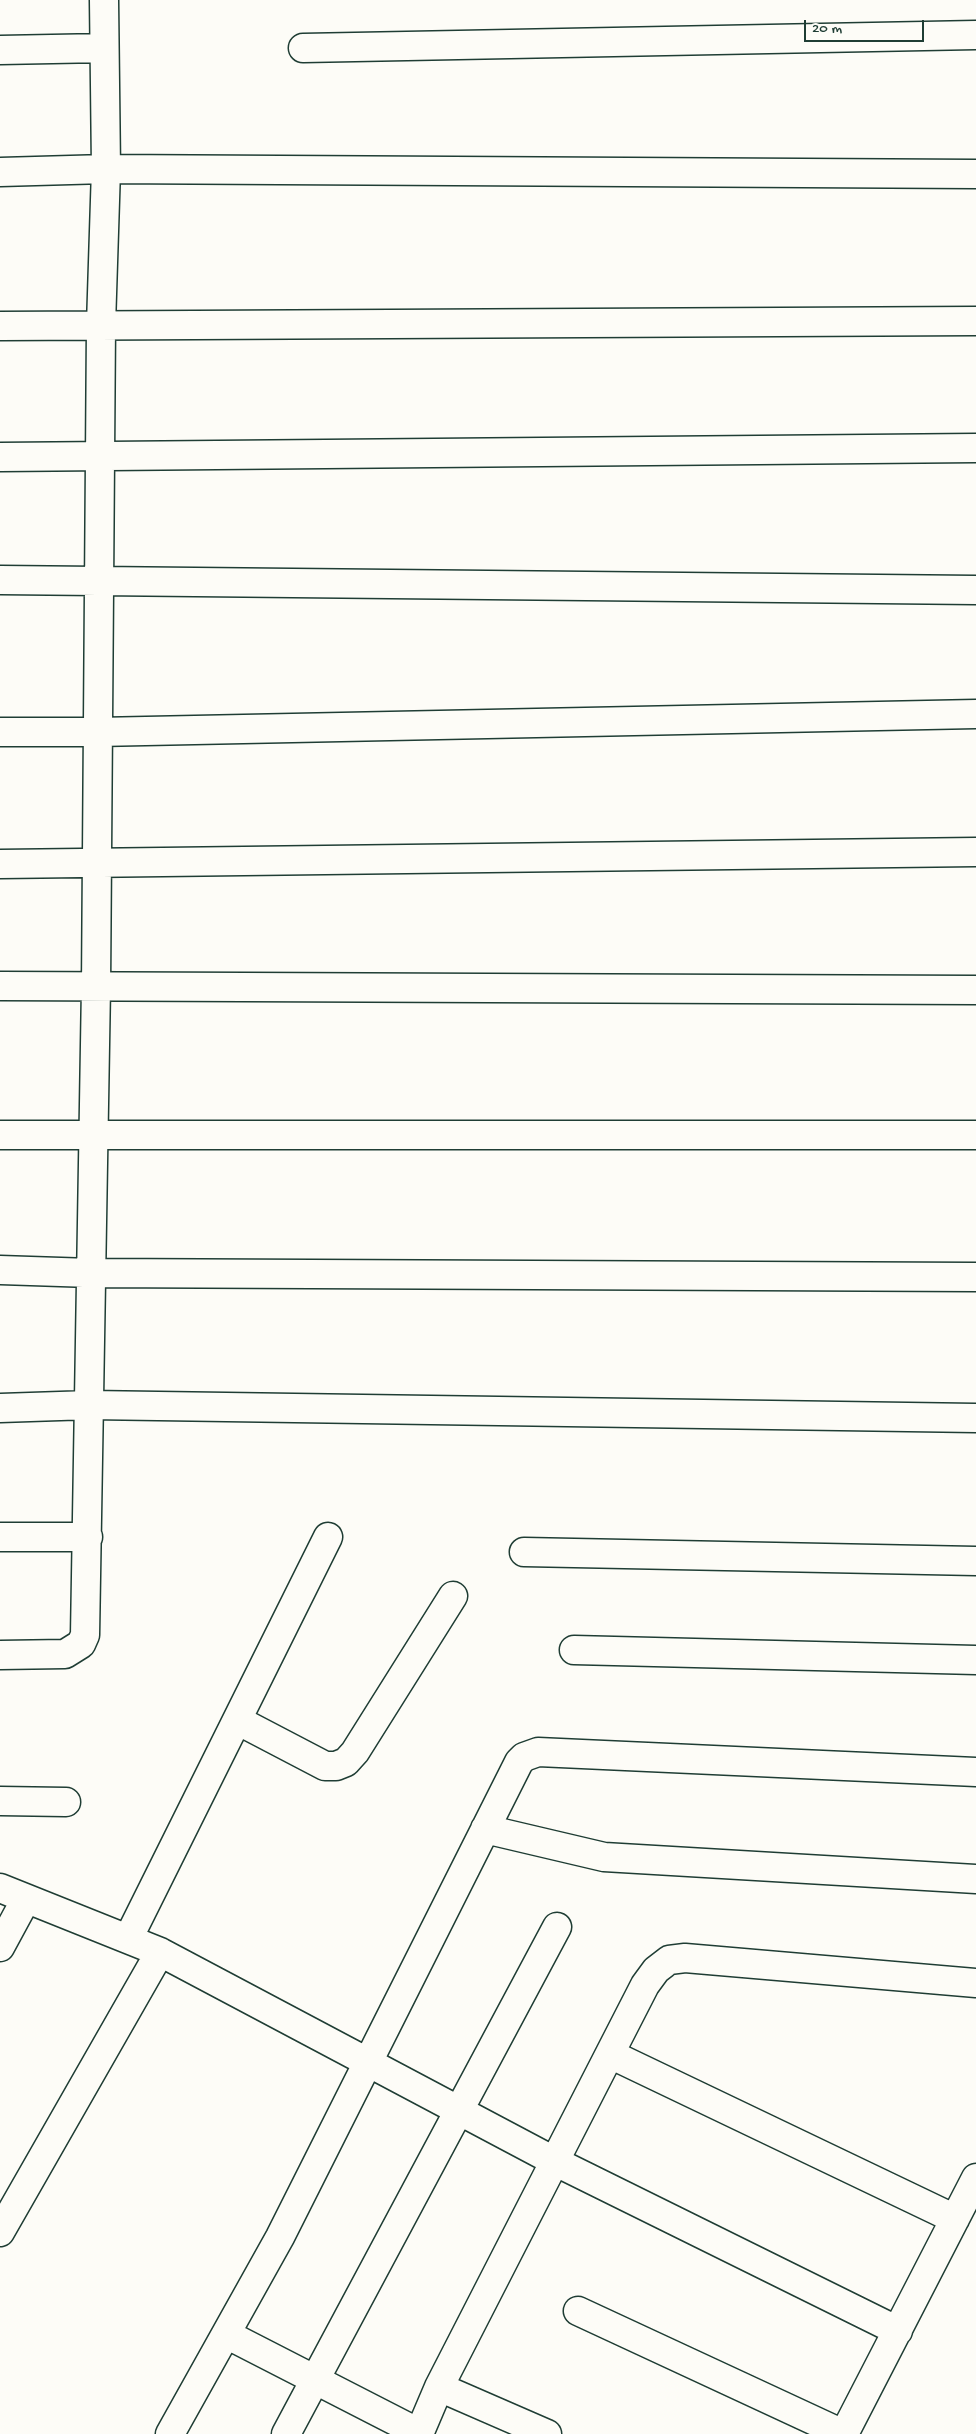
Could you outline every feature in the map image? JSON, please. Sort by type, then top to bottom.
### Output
[{"type":"street","points":[[0,1654],[65,1654],[81,1644],[85,1636],[96,986],[101,325],[106,169],[104,0]]},
{"type":"street","points":[[304,48],[976,35]]},
{"type":"street","points":[[0,50],[104,48]]},
{"type":"street","points":[[0,172],[106,169],[976,174]]},
{"type":"street","points":[[0,326],[976,320]]},
{"type":"street","points":[[0,457],[100,454],[976,448]]},
{"type":"street","points":[[0,580],[976,590]]},
{"type":"street","points":[[0,732],[97,732],[976,714]]},
{"type":"street","points":[[0,864],[976,852]]},
{"type":"street","points":[[0,986],[976,990]]},
{"type":"street","points":[[0,1135],[976,1135]]},
{"type":"street","points":[[0,1270],[91,1273],[976,1277]]},
{"type":"street","points":[[0,1408],[90,1405],[976,1418]]},
{"type":"street","points":[[0,1537],[88,1538]]},
{"type":"street","points":[[128,1939],[328,1537]]},
{"type":"street","points":[[524,1552],[976,1561]]},
{"type":"street","points":[[237,1720],[325,1766],[336,1766],[346,1762],[355,1752],[453,1596]]},
{"type":"street","points":[[574,1650],[976,1660]]},
{"type":"street","points":[[170,2434],[280,2237],[518,1762],[524,1757],[538,1752],[976,1772]]},
{"type":"street","points":[[0,1801],[66,1802]]},
{"type":"street","points":[[485,1829],[604,1857],[976,1879]]},
{"type":"street","points":[[0,1888],[160,1952],[556,2162],[898,2331]]},
{"type":"street","points":[[0,1947],[26,1898]]},
{"type":"street","points":[[286,2434],[558,1927]]},
{"type":"street","points":[[0,2232],[160,1952]]},
{"type":"street","points":[[226,2334],[419,2434],[439,2387],[556,2162],[645,1985],[656,1970],[669,1960],[685,1958],[976,1983]]},
{"type":"street","points":[[610,2054],[955,2219]]},
{"type":"street","points":[[578,2311],[843,2434],[976,2178]]},
{"type":"street","points":[[439,2387],[546,2434]]}]
